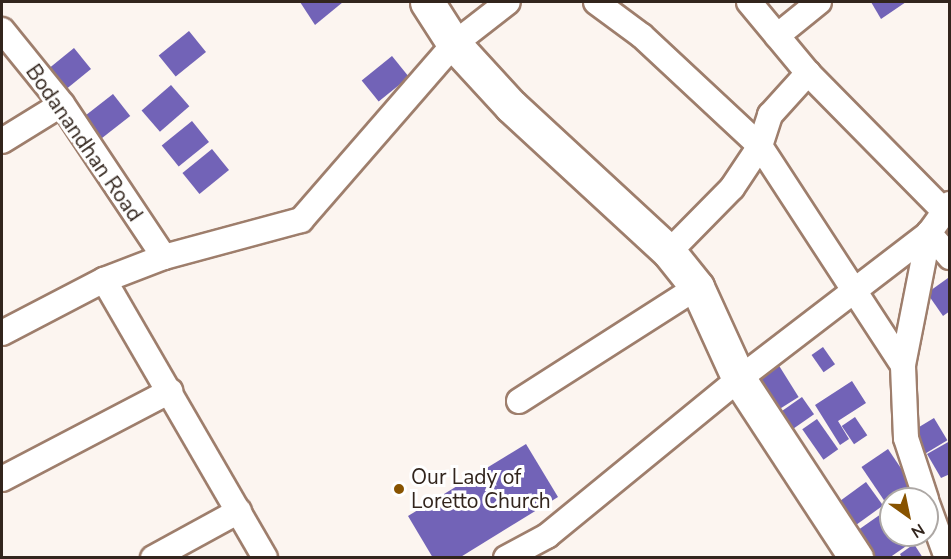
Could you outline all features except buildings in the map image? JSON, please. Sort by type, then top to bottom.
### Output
[{"type":"street","points":[[427,2],[454,44],[511,106],[669,252],[697,287],[739,379],[856,558]]},
{"type":"street","points":[[2,333],[104,280],[164,257],[300,220],[454,44],[508,2]]},
{"type":"street","points":[[596,2],[642,36],[760,146],[903,365]]},
{"type":"street","points":[[506,558],[547,536],[739,379],[854,293],[929,233],[946,207],[808,74],[749,2]]},
{"type":"street","points":[[777,36],[819,2]]},
{"type":"street","name":"Bodanandhan Road","points":[[3,34],[62,104],[164,257]]},
{"type":"street","points":[[669,252],[732,188],[760,146],[770,115],[808,74]]},
{"type":"street","points":[[2,141],[62,104]]},
{"type":"street","points":[[929,233],[950,257]]},
{"type":"street","points":[[922,487],[906,438],[903,365],[929,233]]},
{"type":"street","points":[[104,280],[265,558]]},
{"type":"street","points":[[519,401],[697,287]]},
{"type":"street","points":[[2,480],[170,391]]},
{"type":"street","points":[[153,558],[239,512]]},
{"type":"street","points":[[939,536],[947,558]]},
{"type":"place","name":"Our Lady of Loretto Church","points":[[399,489]]}]
